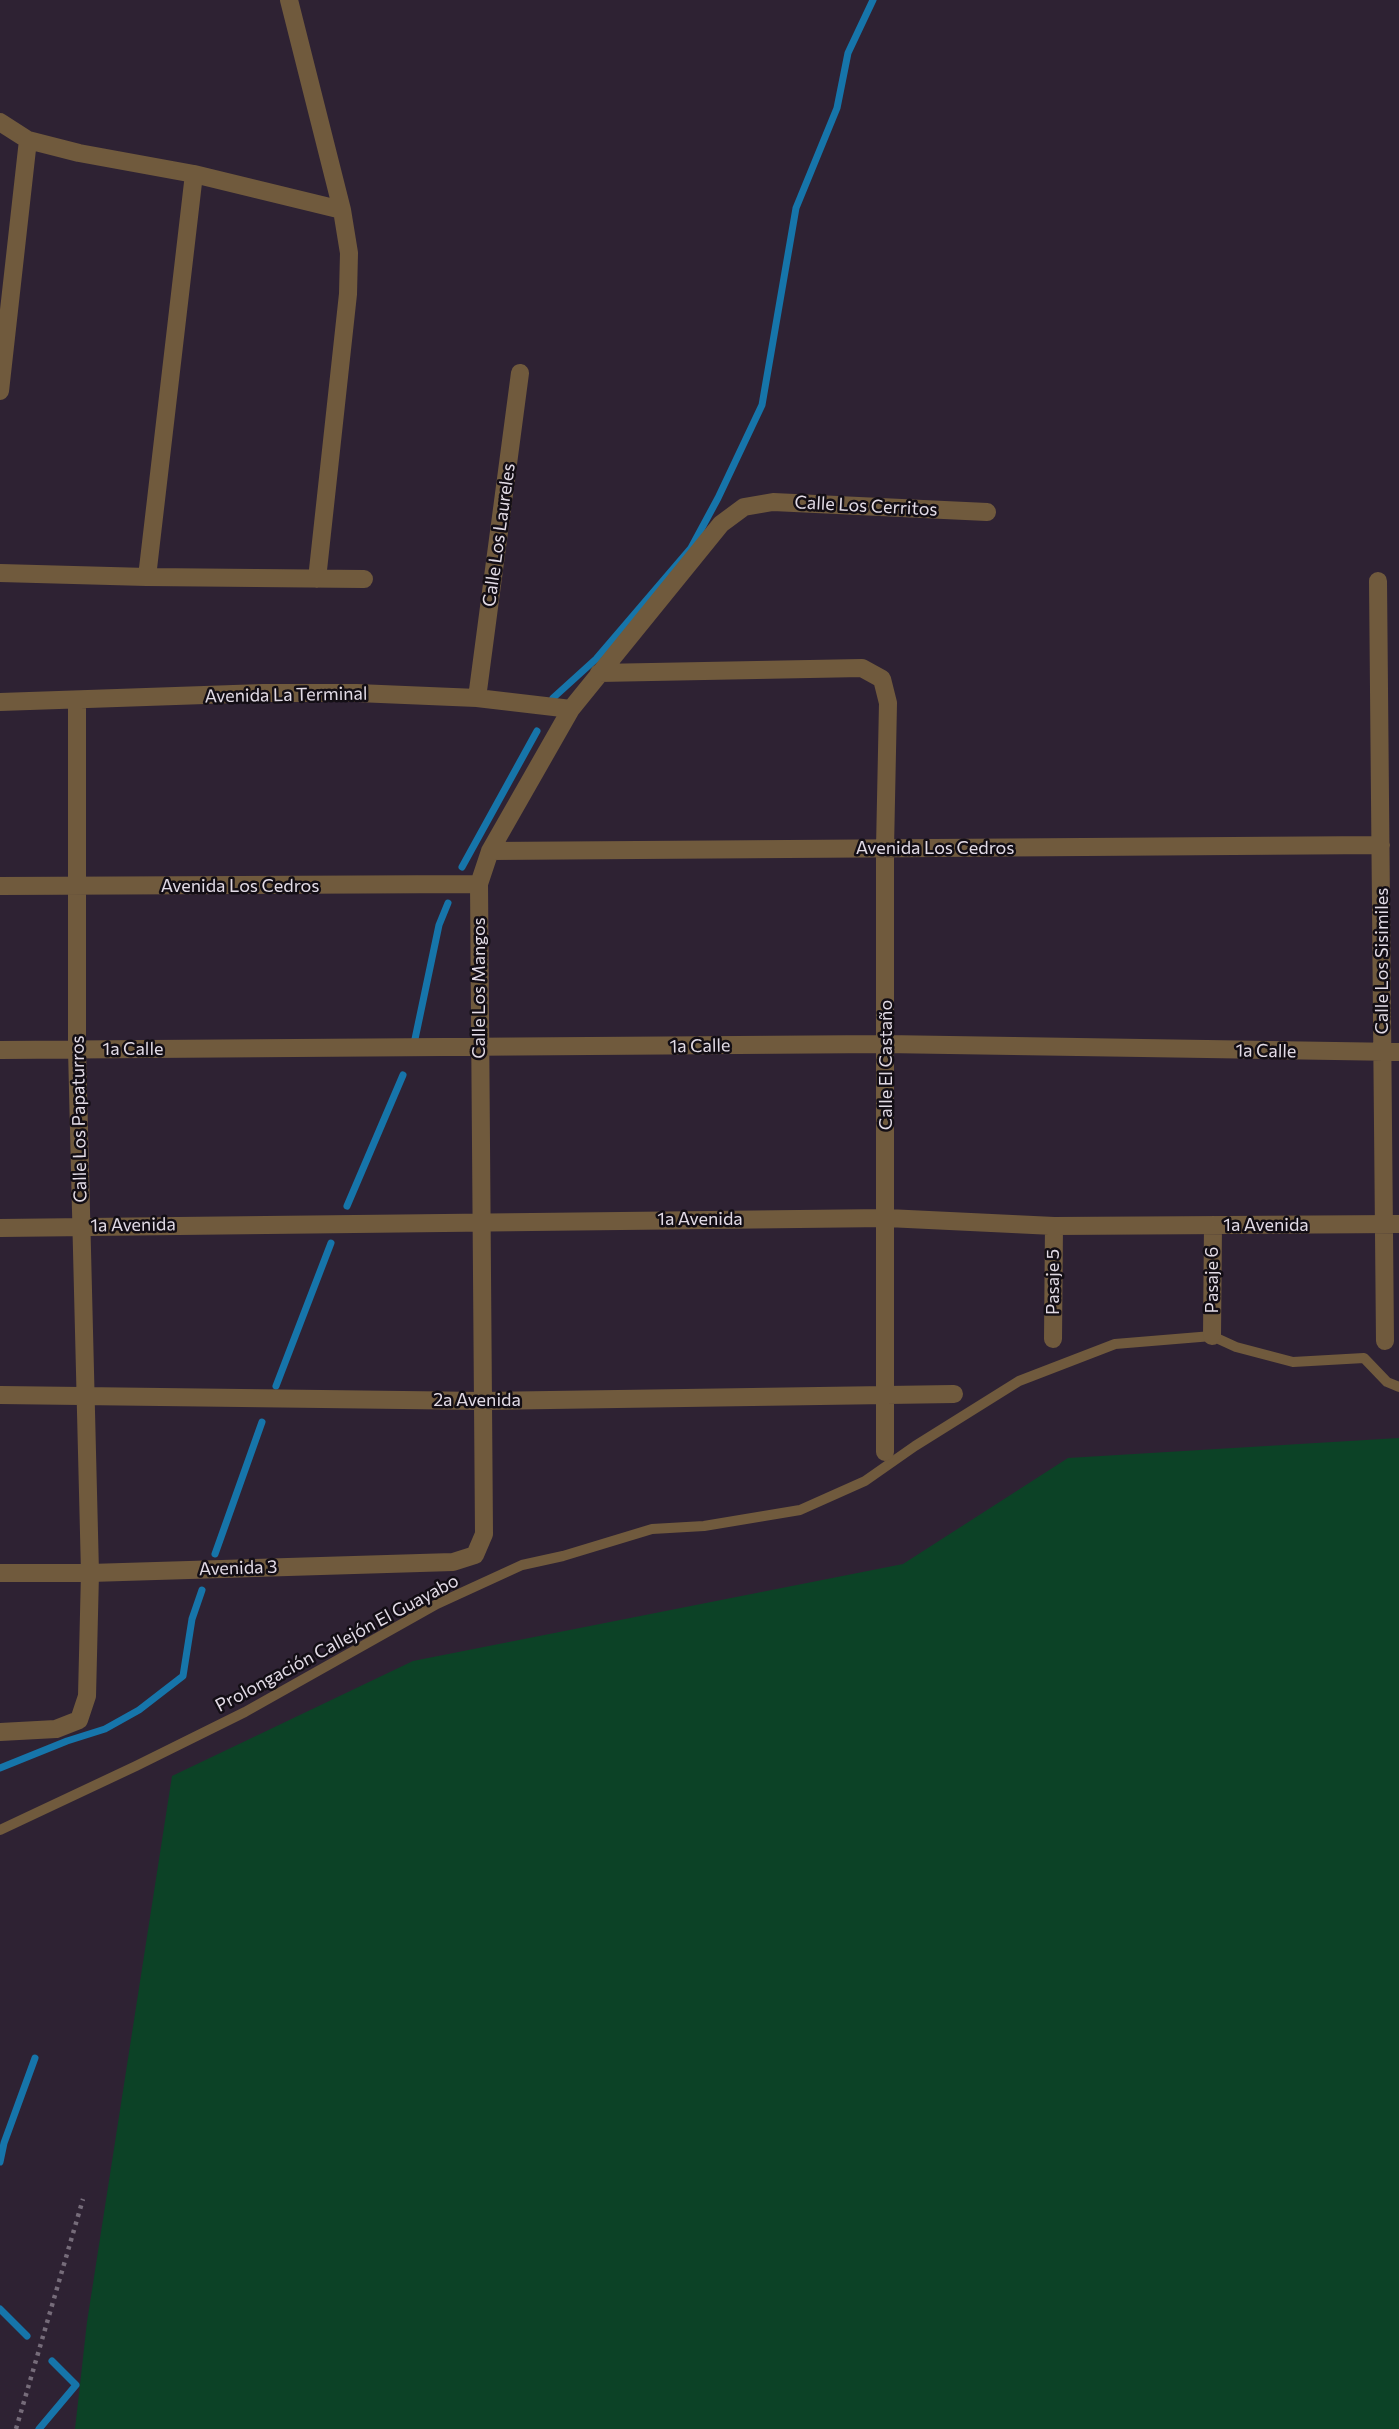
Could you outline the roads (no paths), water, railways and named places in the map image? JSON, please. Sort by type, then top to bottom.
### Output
[{"type":"street","points":[[289,0],[342,210],[349,253],[348,294],[317,579]]},
{"type":"street","points":[[0,122],[29,140],[79,153],[194,174],[342,210]]},
{"type":"street","points":[[0,391],[29,140]]},
{"type":"street","points":[[146,577],[194,174]]},
{"type":"street","name":"Calle Los Laureles","points":[[477,698],[520,373]]},
{"type":"street","name":"Calle Los Cerritos","points":[[744,507],[773,502],[987,512]]},
{"type":"street","name":"Calle Los Mangos","points":[[475,1555],[484,1534],[479,884],[490,851],[572,709],[721,524],[744,507]]},
{"type":"street","points":[[0,573],[364,579]]},
{"type":"street","name":"Calle Los Sisimiles","points":[[1378,581],[1381,845],[1391,1052],[1391,1224],[1385,1341]]},
{"type":"street","name":"Calle El Castaño","points":[[599,673],[862,668],[882,679],[888,703],[885,1452]]},
{"type":"street","name":"Avenida La Terminal","points":[[0,702],[263,693],[357,693],[477,698],[572,709]]},
{"type":"street","name":"Calle Los Papaturros","points":[[0,1732],[56,1729],[79,1720],[87,1696],[90,1573],[77,1049],[77,701]]},
{"type":"street","name":"Avenida Los Cedros","points":[[490,851],[1381,845]]},
{"type":"street","name":"Avenida Los Cedros","points":[[0,886],[479,884]]},
{"type":"street","name":"1a Calle","points":[[0,1050],[885,1044],[1391,1052]]},
{"type":"street","name":"1a Avenida","points":[[0,1228],[887,1218],[1054,1226],[1391,1224]]},
{"type":"street","name":"Pasaje 6","points":[[1212,1336],[1213,1225]]},
{"type":"street","name":"Pasaje 5","points":[[1053,1339],[1054,1226]]},
{"type":"street","name":"2a Avenida","points":[[0,1395],[483,1401],[954,1394]]},
{"type":"street","name":"Avenida 3","points":[[0,1573],[90,1573],[453,1562],[475,1555]]},
{"type":"lane","name":"Prolongación Callejón El Guayabo","points":[[0,1830],[245,1712],[437,1604],[522,1565],[563,1556],[652,1529],[704,1526],[800,1510],[866,1481],[915,1446],[1019,1381],[1115,1343],[1212,1336],[1236,1347],[1293,1362],[1364,1358],[1387,1382],[1399,1387]]},
{"type":"waterway","points":[[553,698],[596,659],[691,548],[762,405],[796,208],[837,108],[848,53],[873,0]]},
{"type":"waterway","points":[[462,867],[537,731]]},
{"type":"waterway","points":[[415,1039],[439,925],[448,903]]},
{"type":"waterway","points":[[347,1206],[403,1075]]},
{"type":"waterway","points":[[276,1386],[331,1243]]},
{"type":"waterway","points":[[215,1554],[262,1422]]},
{"type":"waterway","points":[[0,1768],[105,1729],[139,1710],[183,1676],[192,1619],[202,1590]]},
{"type":"waterway","points":[[0,2162],[4,2143],[35,2058]]},
{"type":"waterway","points":[[0,2309],[27,2336]]},
{"type":"waterway","points":[[39,2429],[76,2385],[52,2361]]}]
